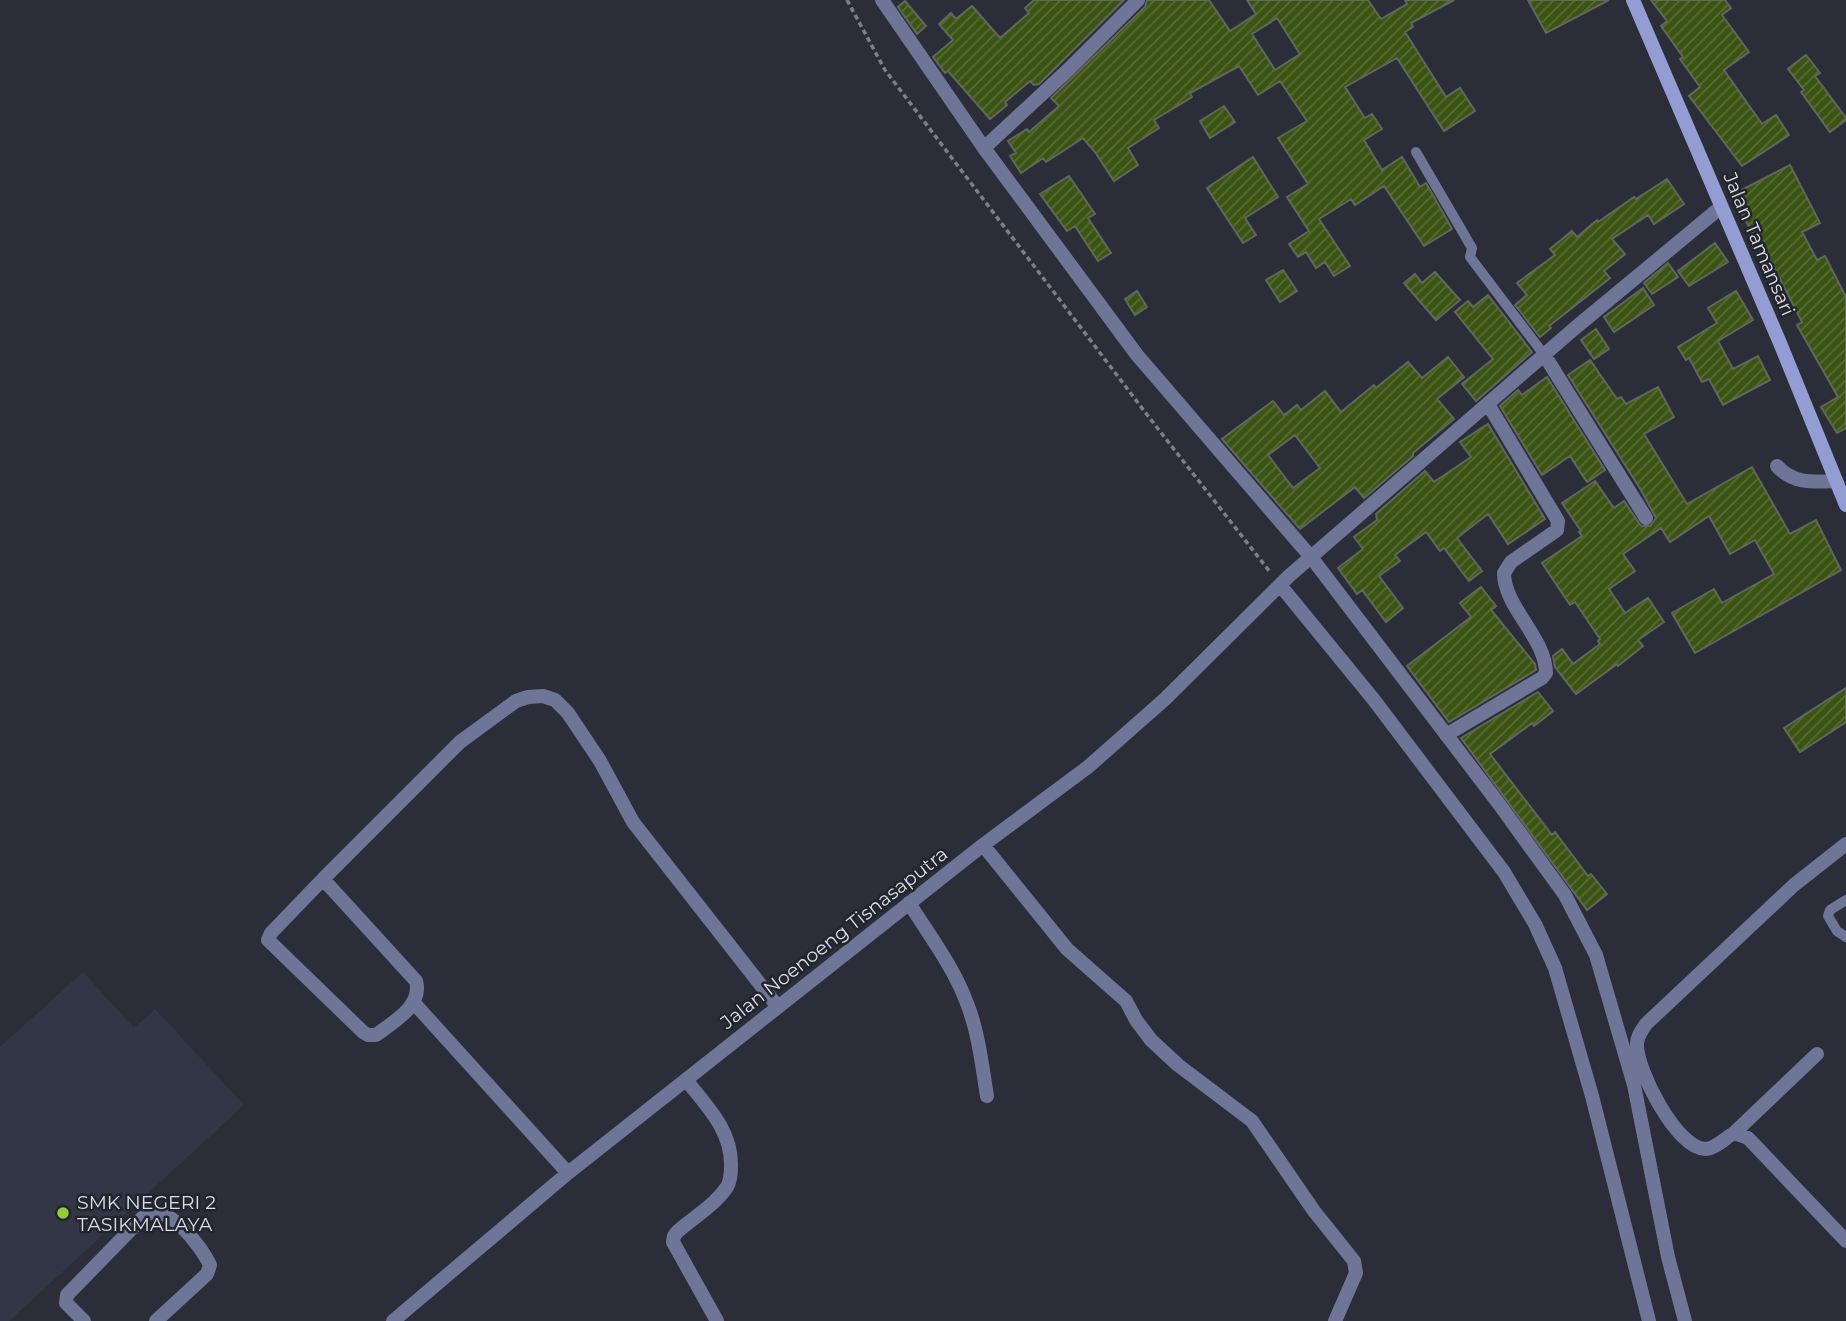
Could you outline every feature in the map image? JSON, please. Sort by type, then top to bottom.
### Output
[{"type":"main road","name":"Jalan Tamansari","points":[[1633,0],[1780,343],[1846,505]]},
{"type":"street","points":[[882,0],[984,148],[1137,355],[1307,560],[1446,735],[1565,895],[1596,955],[1633,1084],[1668,1257],[1685,1321]]},
{"type":"street","points":[[984,148],[1138,0]]},
{"type":"street","name":"Jalan Noenoeng Tisnasaputra","points":[[393,1321],[568,1173],[983,845],[1088,768],[1165,699],[1284,580],[1721,207]]},
{"type":"street","points":[[1545,356],[1646,518]]},
{"type":"street","points":[[1446,735],[1542,678],[1546,673],[1540,649],[1508,589],[1504,573],[1511,562],[1557,530],[1558,521],[1488,404]]},
{"type":"street","points":[[1777,466],[1784,474],[1798,481],[1836,481]]},
{"type":"street","points":[[1284,580],[1504,872],[1535,924],[1555,968],[1592,1096],[1649,1321]]},
{"type":"street","points":[[323,879],[416,981],[418,993],[414,1003],[376,1035],[368,1035],[272,946],[268,940],[271,933],[323,879],[460,742],[516,701],[542,696],[555,700],[568,713],[600,761],[633,822],[778,1007]]},
{"type":"street","points":[[1817,1054],[1734,1133],[1715,1146],[1702,1149],[1679,1133],[1665,1115],[1641,1063],[1637,1043],[1646,1024],[1794,885],[1846,844]]},
{"type":"street","points":[[983,845],[1067,949],[1126,1001],[1151,1040],[1178,1065],[1252,1121],[1314,1211],[1354,1261],[1356,1273],[1335,1321]]},
{"type":"street","points":[[909,903],[941,951],[968,1005],[979,1046],[986,1096]]},
{"type":"street","points":[[414,1003],[568,1173]]},
{"type":"street","points":[[686,1080],[712,1111],[726,1134],[731,1152],[729,1185],[709,1207],[674,1236],[673,1242],[717,1321]]},
{"type":"street","points":[[1734,1133],[1755,1144],[1846,1241]]},
{"type":"street","points":[[84,1321],[66,1303],[67,1295],[145,1215],[158,1211],[171,1218],[205,1254],[210,1265],[207,1274],[156,1321]]},
{"type":"lane","points":[[1416,152],[1472,248],[1470,257],[1545,356]]},
{"type":"lane","points":[[1846,900],[1830,910],[1828,916],[1837,931],[1846,937]]},
{"type":"path","points":[[847,0],[885,70],[1148,416],[1284,580]]},
{"type":"shaded area","name":"SMK NEGERI 2 TASIKMALAYA","points":[[83,972],[134,1028],[155,1009],[244,1105],[9,1321],[0,1321],[0,1047]]},
{"type":"building","points":[[1034,0],[1124,0],[1039,84],[1034,85],[1030,81],[990,119],[933,57],[953,40],[939,24],[951,13],[956,19],[972,6],[1000,38],[1029,13],[1025,8]]},
{"type":"building","points":[[1147,0],[1209,0],[1230,31],[1256,14],[1247,0],[1368,0],[1381,19],[1407,4],[1405,0],[1454,0],[1411,23],[1413,27],[1405,32],[1446,97],[1460,88],[1475,111],[1444,131],[1397,58],[1345,87],[1365,118],[1372,114],[1382,129],[1364,140],[1382,170],[1402,157],[1420,187],[1426,183],[1452,229],[1424,246],[1384,186],[1355,205],[1351,199],[1319,219],[1350,266],[1334,276],[1325,262],[1316,268],[1306,252],[1298,257],[1289,244],[1309,231],[1287,197],[1308,184],[1278,138],[1307,121],[1280,81],[1258,95],[1239,66],[1190,93],[1192,97],[1154,120],[1159,128],[1128,148],[1138,165],[1114,181],[1083,138],[1046,162],[1043,158],[1021,173],[1010,156],[1016,153],[1008,141],[1027,129],[1029,132],[1059,106],[1051,98],[1145,7]],"holes":[[[1277,18],[1300,54],[1275,70],[1252,34]]]},
{"type":"building","points":[[1528,0],[1609,0],[1546,33]]},
{"type":"building","points":[[1651,0],[1725,0],[1731,8],[1722,15],[1749,52],[1724,70],[1762,124],[1776,115],[1789,135],[1742,166],[1689,96],[1700,87],[1661,26],[1667,21]]},
{"type":"building","points":[[905,1],[926,26],[917,34],[898,7]]},
{"type":"building","points":[[1806,55],[1820,73],[1815,76],[1846,118],[1830,132],[1788,69]]},
{"type":"building","points":[[1224,106],[1235,122],[1210,138],[1200,121]]},
{"type":"building","points":[[1253,157],[1278,197],[1245,218],[1256,235],[1243,243],[1207,188]]},
{"type":"building","points":[[1790,165],[1820,223],[1802,232],[1817,260],[1825,256],[1846,297],[1846,428],[1837,433],[1821,407],[1838,397],[1797,325],[1802,322],[1758,236],[1755,238],[1732,195]]},
{"type":"building","points":[[1069,176],[1095,214],[1088,218],[1111,253],[1098,261],[1075,226],[1067,231],[1040,194]]},
{"type":"building","points":[[1667,179],[1684,204],[1654,224],[1648,215],[1612,239],[1625,254],[1604,271],[1610,278],[1549,326],[1551,328],[1540,337],[1515,305],[1527,295],[1517,283],[1555,255],[1550,249],[1572,231],[1577,237],[1597,220],[1598,222],[1634,197],[1636,199]]},
{"type":"building","points":[[1715,243],[1728,262],[1689,286],[1678,271]]},
{"type":"building","points":[[1668,263],[1678,277],[1652,294],[1644,283]]},
{"type":"building","points":[[1283,270],[1297,291],[1280,302],[1266,280]]},
{"type":"building","points":[[1435,272],[1460,300],[1436,320],[1404,283],[1415,274],[1422,283]]},
{"type":"building","points":[[1643,288],[1654,305],[1614,332],[1604,317]]},
{"type":"building","points":[[1137,291],[1147,307],[1135,315],[1125,299]]},
{"type":"building","points":[[1736,291],[1753,320],[1718,341],[1733,369],[1758,356],[1770,380],[1723,405],[1709,379],[1702,382],[1689,358],[1686,360],[1678,347],[1717,323],[1708,308]]},
{"type":"building","points":[[1488,295],[1532,352],[1476,401],[1462,384],[1493,359],[1455,312],[1468,301],[1473,307]]},
{"type":"building","points":[[1596,329],[1609,349],[1594,359],[1581,340]]},
{"type":"building","points":[[1448,357],[1464,377],[1437,399],[1454,419],[1364,498],[1355,487],[1300,529],[1222,439],[1273,401],[1284,415],[1297,405],[1301,410],[1325,391],[1341,412],[1408,362],[1422,378]],"holes":[[[1295,435],[1320,468],[1293,488],[1268,455]]]},
{"type":"building","points":[[1590,360],[1617,399],[1621,397],[1626,404],[1658,387],[1674,417],[1644,434],[1687,504],[1752,467],[1790,534],[1816,520],[1841,570],[1695,653],[1672,613],[1714,589],[1722,603],[1774,574],[1755,540],[1730,554],[1709,516],[1670,542],[1661,528],[1623,554],[1635,571],[1609,589],[1625,613],[1648,598],[1664,622],[1638,640],[1643,646],[1576,694],[1555,667],[1553,656],[1562,649],[1573,664],[1600,644],[1600,639],[1575,602],[1570,605],[1542,563],[1582,536],[1562,503],[1595,481],[1614,508],[1624,501],[1641,526],[1650,526],[1656,518],[1568,375]]},
{"type":"building","points":[[1547,377],[1605,470],[1587,482],[1570,456],[1542,475],[1500,406],[1518,390],[1522,395]]},
{"type":"building","points":[[1488,424],[1545,519],[1508,544],[1488,514],[1457,538],[1482,571],[1469,581],[1444,548],[1440,551],[1426,532],[1395,555],[1400,561],[1379,576],[1403,608],[1386,622],[1362,590],[1357,594],[1338,568],[1363,549],[1354,537],[1377,520],[1376,514],[1425,471],[1434,482],[1471,457],[1460,442]]},
{"type":"building","points":[[1481,587],[1496,606],[1491,610],[1535,664],[1536,670],[1449,722],[1407,666],[1471,617],[1460,603]]},
{"type":"building","points":[[1846,688],[1846,722],[1800,752],[1784,728]]},
{"type":"building","points":[[1538,692],[1553,711],[1490,754],[1552,835],[1555,832],[1588,876],[1591,874],[1607,894],[1587,910],[1461,738]]},
{"type":"place","name":"SMK NEGERI 2 TASIKMALAYA","points":[[63,1213]]}]
